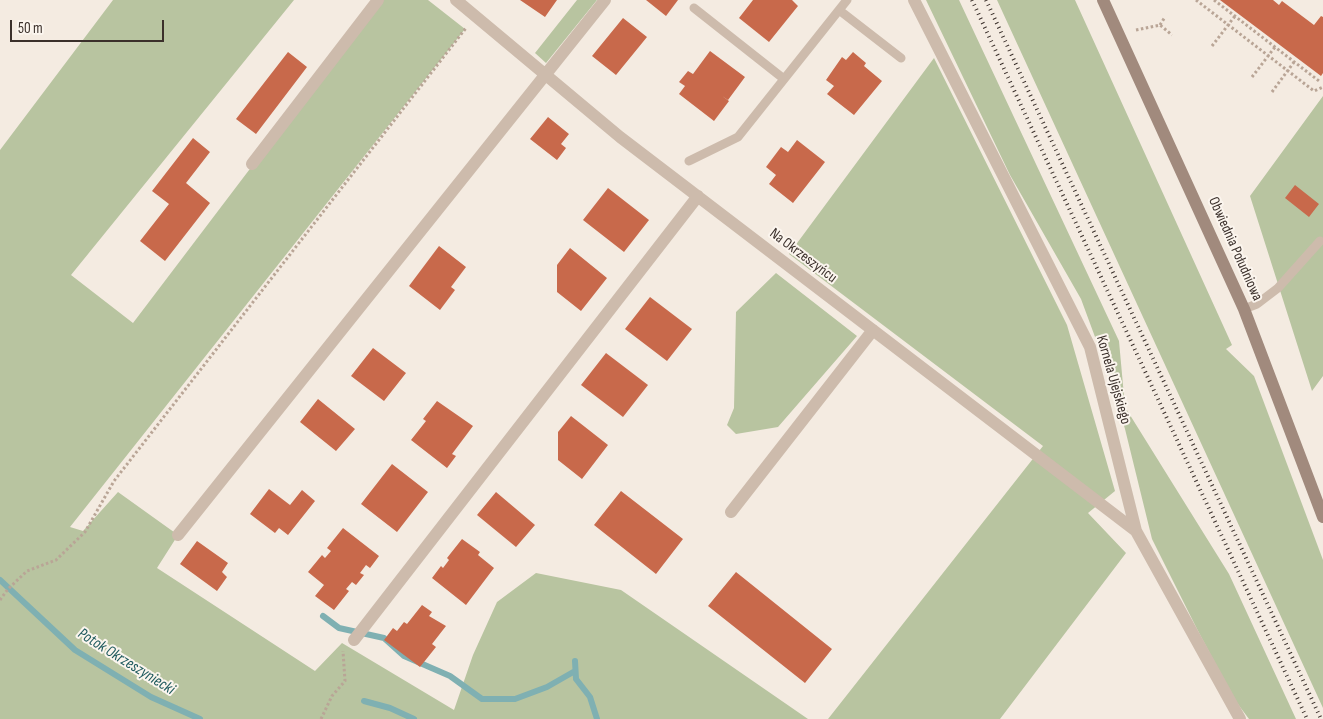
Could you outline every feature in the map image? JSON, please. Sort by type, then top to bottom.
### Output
[{"type":"main road","name":"Obwiednia Południowa","points":[[1103,0],[1244,310],[1323,517]]},
{"type":"street","points":[[252,164],[378,0]]},
{"type":"street","name":"Na Okrzeszyńcu","points":[[456,0],[620,137],[1136,532]]},
{"type":"street","points":[[178,535],[605,0]]},
{"type":"street","name":"Kornela Ujejskiego","points":[[914,0],[1090,347],[1136,532],[1240,719]]},
{"type":"street","points":[[348,642],[698,196]]},
{"type":"street","points":[[731,512],[873,330]]},
{"type":"lane","points":[[689,162],[738,138],[847,0]]},
{"type":"lane","points":[[694,8],[784,80]]},
{"type":"lane","points":[[839,10],[901,58]]},
{"type":"lane","points":[[1244,310],[1257,304],[1278,288],[1320,241]]},
{"type":"path","points":[[1196,0],[1314,91],[1323,88]]},
{"type":"path","points":[[1214,0],[1319,81]]},
{"type":"path","points":[[0,600],[8,588],[27,571],[56,560],[85,532],[114,481],[476,15]]},
{"type":"path","points":[[1212,46],[1235,16]]},
{"type":"path","points":[[1160,25],[1164,17]]},
{"type":"path","points":[[1136,30],[1160,25]]},
{"type":"path","points":[[1160,25],[1172,35]]},
{"type":"path","points":[[1252,77],[1275,47]]},
{"type":"path","points":[[1272,92],[1294,62]]},
{"type":"path","points":[[321,719],[332,696],[345,680],[348,642]]},
{"type":"green space","points":[[113,0],[294,0],[71,275],[133,323],[378,0],[428,0],[465,29],[70,527],[83,531],[118,492],[178,535],[157,568],[315,671],[342,643],[454,710],[473,655],[497,602],[536,573],[621,590],[808,719],[0,719],[0,150]]},
{"type":"green space","points":[[577,0],[597,0],[546,63],[535,53]]},
{"type":"green space","points":[[926,0],[959,0],[1119,341],[1125,407],[1229,574],[1296,719],[1249,719],[1234,699],[1197,629],[1152,539],[1125,429],[1105,364],[1081,299],[1010,175]]},
{"type":"green space","points":[[997,0],[1075,0],[1232,345],[1226,349],[1254,376],[1323,560],[1323,708]]},
{"type":"green space","points":[[934,58],[1067,325],[1115,491],[1088,513],[1126,553],[1000,719],[828,719],[1043,446],[789,254]]},
{"type":"green space","points":[[1323,96],[1323,376],[1312,391],[1250,196]]},
{"type":"green space","points":[[776,273],[857,336],[778,427],[736,434],[727,425],[734,408],[736,312]]},
{"type":"building","points":[[520,0],[557,0],[545,17]]},
{"type":"building","points":[[646,0],[678,0],[666,16]]},
{"type":"building","points":[[753,0],[792,0],[798,6],[769,42],[739,18]]},
{"type":"building","points":[[1220,0],[1273,0],[1279,5],[1282,1],[1314,25],[1321,16],[1323,17],[1323,73],[1321,76]]},
{"type":"building","points":[[623,18],[647,37],[616,75],[592,56]]},
{"type":"building","points":[[710,51],[745,77],[728,100],[722,96],[729,101],[714,121],[679,94],[685,86],[679,82],[688,71],[693,74]]},
{"type":"building","points":[[288,52],[307,67],[256,134],[236,119]]},
{"type":"building","points":[[853,52],[866,63],[864,66],[882,81],[854,115],[827,94],[834,86],[826,80],[842,57],[846,60]]},
{"type":"building","points":[[548,117],[569,134],[561,144],[566,148],[557,160],[530,139]]},
{"type":"building","points":[[193,138],[210,152],[186,183],[210,203],[165,261],[140,241],[169,204],[152,191]]},
{"type":"building","points":[[797,140],[825,162],[793,203],[769,184],[776,175],[766,167],[781,147],[788,152]]},
{"type":"building","points":[[1295,185],[1319,204],[1309,217],[1285,198]]},
{"type":"building","points":[[608,188],[649,220],[624,252],[583,220]]},
{"type":"building","points":[[439,246],[466,267],[451,287],[455,290],[440,310],[409,286]]},
{"type":"building","points":[[570,248],[607,278],[581,311],[557,292],[557,265]]},
{"type":"building","points":[[650,297],[692,329],[667,361],[625,329]]},
{"type":"building","points":[[373,348],[406,373],[384,401],[351,376]]},
{"type":"building","points":[[606,353],[648,385],[623,417],[581,385]]},
{"type":"building","points":[[318,399],[355,429],[336,451],[300,422]]},
{"type":"building","points":[[437,401],[473,426],[452,454],[456,456],[447,468],[411,440],[426,421],[423,419]]},
{"type":"building","points":[[571,416],[608,445],[582,479],[558,460],[558,432]]},
{"type":"building","points":[[392,464],[428,492],[397,532],[361,504]]},
{"type":"building","points":[[269,489],[290,505],[302,490],[315,501],[288,535],[279,528],[275,533],[250,514]]},
{"type":"building","points":[[621,491],[683,539],[656,574],[594,525]]},
{"type":"building","points":[[496,492],[535,525],[516,547],[477,515]]},
{"type":"building","points":[[343,528],[379,556],[370,568],[366,565],[360,573],[364,575],[356,585],[352,582],[346,589],[349,591],[334,610],[315,596],[324,585],[308,572],[322,555],[325,558],[331,551],[327,548]]},
{"type":"building","points":[[462,539],[480,552],[478,555],[494,568],[466,605],[432,578],[441,566],[443,568],[449,560],[447,558]]},
{"type":"building","points":[[197,541],[228,563],[222,572],[227,577],[217,591],[180,564]]},
{"type":"building","points":[[736,572],[832,649],[805,683],[708,606]]},
{"type":"building","points":[[422,605],[432,612],[429,616],[446,626],[432,644],[436,647],[420,667],[384,640],[393,628],[397,631],[404,622],[407,624]]},
{"type":"waterway","name":"Potok Okrzeszyniecki","points":[[0,580],[75,650],[151,697],[200,719]]},
{"type":"waterway","points":[[323,616],[339,628],[384,638],[404,656],[450,676],[482,699],[515,699],[547,687],[575,671]]},
{"type":"waterway","points":[[575,661],[576,679],[590,697],[597,719]]},
{"type":"waterway","points":[[364,701],[390,708],[414,719]]},
{"type":"railway","points":[[972,0],[1307,719]]},
{"type":"railway","points":[[986,0],[1321,719]]}]
